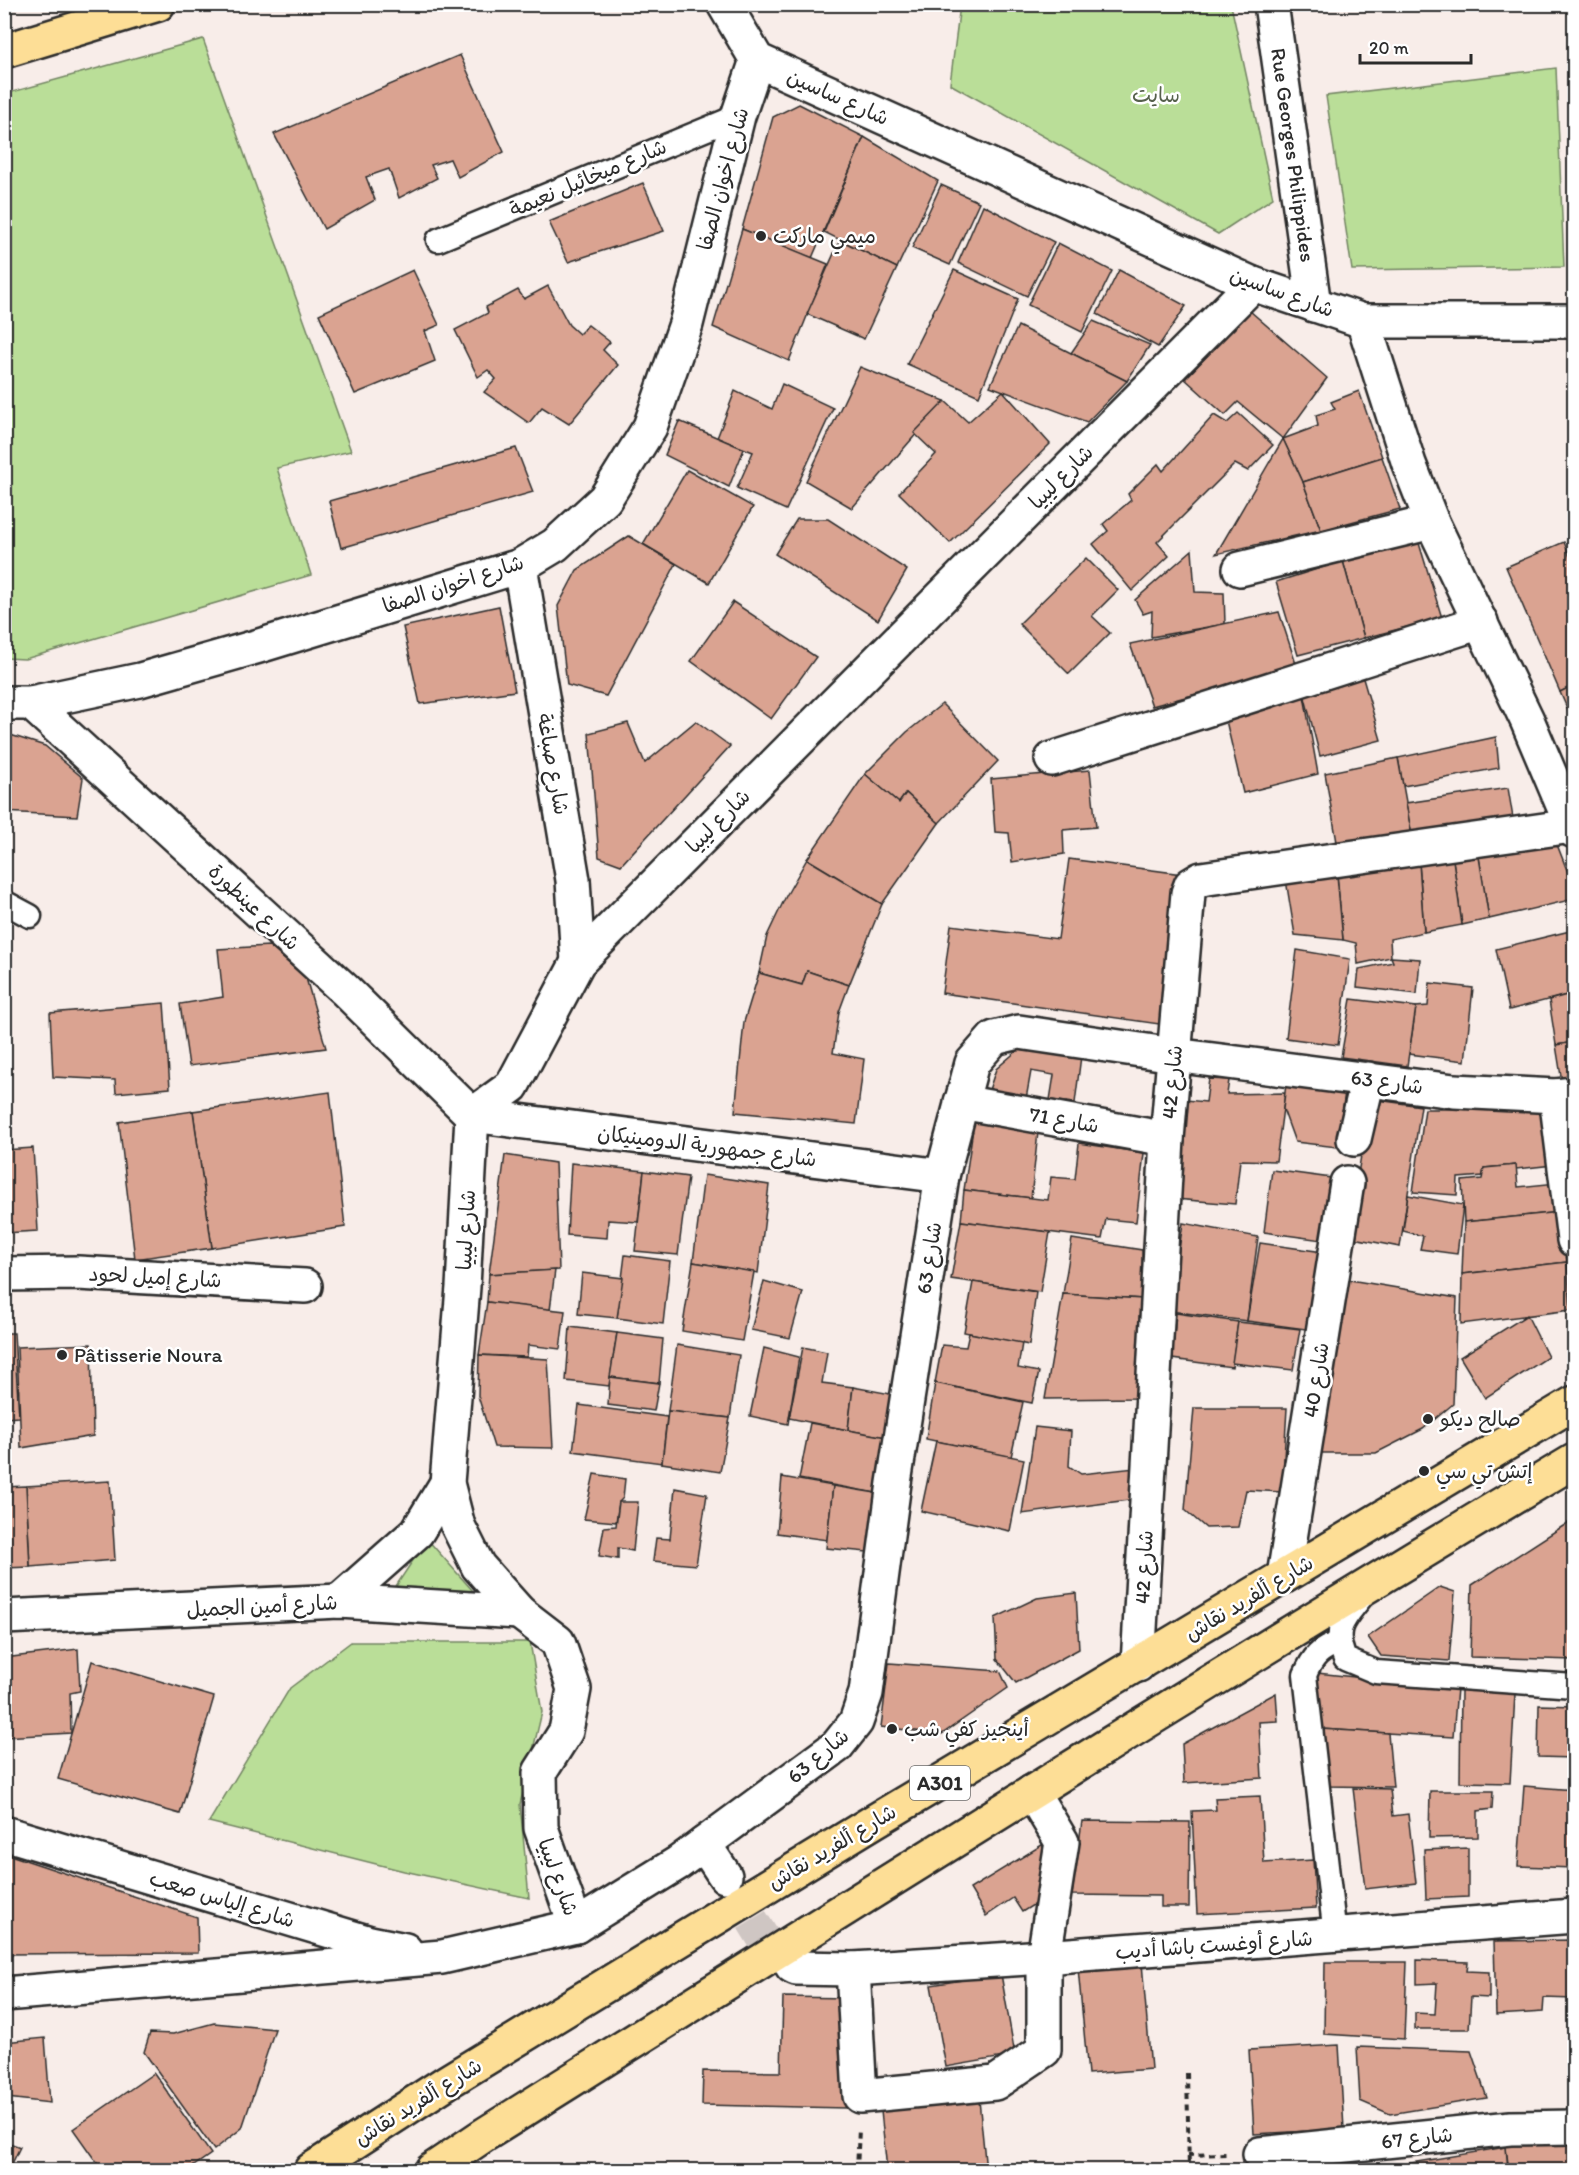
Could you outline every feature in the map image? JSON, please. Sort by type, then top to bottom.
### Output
[{"type":"highway","points":[[4,51],[158,4]]},
{"type":"highway","name":"شارع ألفريد نقاش","points":[[311,2170],[447,2082],[863,1828],[1575,1403]]},
{"type":"highway","name":"A301","points":[[432,2170],[484,2134],[1372,1581],[1575,1461]]},
{"type":"street","points":[[724,4],[757,60]]},
{"type":"street","name":"Rue Georges Philippides","points":[[1271,4],[1314,305]]},
{"type":"street","name":"شارع اخوان الصفا","points":[[18,703],[140,680],[260,646],[520,566],[555,545],[605,499],[650,428],[686,324],[738,116],[757,60]]},
{"type":"street","name":"شارع ساسين","points":[[757,60],[1253,284],[1363,321],[1409,464],[1432,522],[1527,720],[1573,828]]},
{"type":"street","name":"شارع ليبيا","points":[[576,1926],[540,1828],[540,1772],[566,1731],[574,1689],[558,1642],[519,1612],[478,1566],[458,1526],[447,1483],[463,1287],[472,1115],[512,1086],[578,962],[1253,284]]},
{"type":"street","points":[[1363,321],[1575,321]]},
{"type":"street","points":[[1240,569],[1432,522]]},
{"type":"street","name":"شارع صباغة","points":[[520,566],[573,880],[578,962]]},
{"type":"street","points":[[1052,759],[1481,622]]},
{"type":"street","name":"شارع عينطورة","points":[[18,703],[345,990],[472,1115]]},
{"type":"street","name":"شارع 42","points":[[1138,1665],[1167,1139],[1188,893],[1191,885],[1202,879],[1573,828]]},
{"type":"street","name":"شارع 63","points":[[576,1926],[678,1863],[837,1746],[856,1722],[866,1693],[894,1483],[942,1176],[972,1063],[994,1038],[1020,1032],[1174,1055],[1454,1091],[1565,1095]]},
{"type":"street","points":[[1354,1139],[1368,1079]]},
{"type":"street","points":[[1565,1095],[1575,1240]]},
{"type":"street","name":"شارع 71","points":[[961,1102],[1167,1139]]},
{"type":"street","name":"شارع جمهورية الدومينيكان","points":[[472,1115],[942,1176]]},
{"type":"street","name":"شارع 40","points":[[1284,1576],[1347,1183]]},
{"type":"street","name":"شارع إميل لحود","points":[[4,1274],[78,1273],[305,1286]]},
{"type":"street","name":"شارع ليبيا","points":[[339,1601],[417,1532],[447,1483]]},
{"type":"street","name":"شارع أمين الجميل","points":[[4,1617],[339,1601],[519,1612]]},
{"type":"street","points":[[853,1969],[860,2096],[995,2083],[1044,2050],[1044,1957],[1062,1842],[1032,1792]]},
{"type":"street","name":"شارع إلياس صعب","points":[[4,1833],[359,1940],[442,1957]]},
{"type":"street","points":[[704,1844],[725,1876]]},
{"type":"street","name":"شارع أوغست باشا أديب","points":[[792,1966],[796,1968],[853,1969],[1044,1957],[1575,1916]]},
{"type":"street","name":"شارع إلياس صعب","points":[[4,1994],[442,1957],[576,1926]]},
{"type":"street","name":"شارع 67","points":[[1260,2154],[1510,2128],[1575,2127]]},
{"type":"lane","name":"شارع ميخائيل نعيمة","points":[[438,240],[738,116]]},
{"type":"lane","points":[[4,902],[30,916]]},
{"type":"lane","points":[[1372,1581],[1340,1626],[1339,1643],[1346,1659],[1376,1672],[1575,1686]]},
{"type":"lane","points":[[1335,1936],[1305,1675],[1311,1659],[1325,1647],[1339,1643]]},
{"type":"path","points":[[1187,2073],[1189,2170]]},
{"type":"green space","name":"سايت","points":[[960,5],[1231,5],[1273,198],[1218,234],[950,84]]},
{"type":"green space","points":[[203,39],[351,451],[277,468],[311,575],[25,659],[5,658],[5,94]]},
{"type":"green space","points":[[1556,68],[1564,267],[1352,270],[1326,96]]},
{"type":"green space","points":[[427,1539],[473,1591],[394,1589]]},
{"type":"green space","points":[[351,1642],[530,1642],[542,1712],[520,1804],[529,1898],[404,1871],[209,1822],[290,1688]]},
{"type":"building","points":[[460,55],[504,152],[458,177],[450,159],[431,165],[437,178],[399,198],[389,169],[366,177],[375,200],[324,229],[274,134]]},
{"type":"building","points":[[799,104],[864,137],[812,258],[742,229],[773,117]]},
{"type":"building","points":[[864,137],[938,181],[897,268],[824,232]]},
{"type":"building","points":[[643,183],[664,231],[568,262],[549,222]]},
{"type":"building","points":[[941,185],[979,202],[950,265],[912,248]]},
{"type":"building","points":[[983,205],[1054,242],[1027,296],[958,263]]},
{"type":"building","points":[[742,229],[828,264],[789,361],[713,327]]},
{"type":"building","points":[[840,240],[897,268],[864,339],[807,314]]},
{"type":"building","points":[[1058,243],[1112,271],[1082,332],[1028,305]]},
{"type":"building","points":[[413,270],[439,325],[425,331],[435,361],[355,394],[319,314]]},
{"type":"building","points":[[954,270],[1018,299],[979,396],[907,364]]},
{"type":"building","points":[[1119,270],[1186,306],[1158,347],[1097,314]]},
{"type":"building","points":[[548,286],[569,325],[579,334],[588,325],[610,342],[603,350],[618,365],[569,424],[542,407],[529,423],[484,392],[496,379],[488,370],[478,377],[455,330],[488,313],[486,307],[518,290],[524,299]]},
{"type":"building","points":[[1250,311],[1327,378],[1283,439],[1238,402],[1225,415],[1185,379]]},
{"type":"building","points":[[1093,321],[1150,345],[1127,381],[1071,353]]},
{"type":"building","points":[[1018,326],[1127,381],[1087,422],[990,386]]},
{"type":"building","points":[[860,367],[945,401],[852,508],[806,481]]},
{"type":"building","points":[[782,384],[833,408],[786,510],[737,488],[753,452],[717,438],[735,391],[772,409]]},
{"type":"building","points":[[1003,391],[1050,444],[950,543],[899,493],[936,454],[914,433],[945,401],[968,422]]},
{"type":"building","points":[[1359,391],[1382,457],[1303,482],[1283,439],[1318,426],[1316,415],[1335,409],[1331,402]]},
{"type":"building","points":[[1238,413],[1273,445],[1248,471],[1235,464],[1157,542],[1169,556],[1132,591],[1093,544],[1108,531],[1103,524],[1131,500],[1128,494],[1158,464],[1163,471],[1214,415],[1227,423]]},
{"type":"building","points":[[679,421],[744,449],[729,487],[665,455]]},
{"type":"building","points":[[1283,439],[1303,482],[1321,530],[1216,554]]},
{"type":"building","points":[[516,448],[533,492],[341,548],[329,501]]},
{"type":"building","points":[[1382,457],[1400,509],[1321,530],[1303,482]]},
{"type":"building","points":[[687,470],[753,507],[709,583],[643,544]]},
{"type":"building","points":[[797,519],[828,519],[907,570],[878,620],[775,554]]},
{"type":"building","points":[[629,536],[676,564],[606,696],[567,685],[558,606],[577,570]]},
{"type":"building","points":[[1418,540],[1442,618],[1364,638],[1343,561]]},
{"type":"building","points":[[1564,542],[1574,567],[1574,685],[1560,692],[1506,567]]},
{"type":"building","points":[[1192,550],[1195,592],[1224,593],[1225,624],[1151,637],[1152,611],[1143,614],[1135,600]]},
{"type":"building","points":[[1086,558],[1118,590],[1092,616],[1110,633],[1069,674],[1019,624]]},
{"type":"building","points":[[1343,561],[1364,638],[1298,655],[1276,582]]},
{"type":"building","points":[[733,602],[816,657],[771,719],[691,661]]},
{"type":"building","points":[[499,606],[515,691],[420,704],[403,627]]},
{"type":"building","points":[[1279,612],[1297,667],[1152,706],[1130,644]]},
{"type":"building","points":[[1362,675],[1381,740],[1320,756],[1303,690]]},
{"type":"building","points":[[1574,685],[1574,724],[1560,692]]},
{"type":"building","points":[[1303,690],[1318,774],[1243,793],[1224,712]]},
{"type":"building","points":[[942,704],[998,761],[939,823],[906,793],[899,803],[865,774],[907,732]]},
{"type":"building","points":[[696,721],[730,746],[621,865],[599,857],[589,733],[628,723],[645,763]]},
{"type":"building","points":[[4,733],[45,746],[83,778],[77,816],[4,812]]},
{"type":"building","points":[[1496,737],[1499,768],[1403,786],[1398,758]]},
{"type":"building","points":[[1398,758],[1412,835],[1338,848],[1325,773]]},
{"type":"building","points":[[1090,770],[1096,827],[1063,830],[1064,854],[1012,862],[1009,833],[995,832],[991,779]]},
{"type":"building","points":[[865,774],[899,803],[906,793],[939,823],[882,904],[807,859]]},
{"type":"building","points":[[1508,788],[1514,824],[1412,835],[1406,803]]},
{"type":"building","points":[[1556,842],[1574,888],[1574,899],[1489,919],[1479,857]]},
{"type":"building","points":[[1479,857],[1489,919],[1462,925],[1453,860]]},
{"type":"building","points":[[807,859],[882,904],[849,985],[807,971],[802,985],[759,973],[767,936]]},
{"type":"building","points":[[1069,859],[1182,874],[1166,1025],[942,993],[951,925],[1058,939]]},
{"type":"building","points":[[1453,860],[1462,925],[1424,932],[1419,863]]},
{"type":"building","points":[[1419,863],[1424,932],[1390,939],[1391,957],[1358,964],[1356,943],[1343,940],[1337,875]]},
{"type":"building","points":[[1337,875],[1343,940],[1295,935],[1286,880]]},
{"type":"building","points":[[1574,930],[1574,993],[1509,1010],[1496,949]]},
{"type":"building","points":[[269,946],[306,978],[326,1048],[189,1066],[180,1004],[223,997],[218,949]]},
{"type":"building","points":[[1297,950],[1350,959],[1338,1045],[1286,1038]]},
{"type":"building","points":[[1391,957],[1420,959],[1417,994],[1357,987],[1359,969],[1393,962]]},
{"type":"building","points":[[807,971],[849,985],[839,1012],[833,1053],[864,1059],[856,1124],[735,1112],[744,1022],[759,973],[802,985]]},
{"type":"building","points":[[1430,983],[1473,988],[1465,1061],[1409,1054],[1416,1007],[1428,1006]]},
{"type":"building","points":[[1574,993],[1574,1042],[1556,1045],[1549,1000]]},
{"type":"building","points":[[1351,999],[1416,1007],[1407,1066],[1341,1057]]},
{"type":"building","points":[[164,1003],[170,1088],[116,1093],[115,1080],[53,1077],[50,1013]]},
{"type":"building","points":[[1574,1042],[1574,1080],[1562,1082],[1556,1045]]},
{"type":"building","points":[[1018,1050],[1081,1056],[1075,1103],[1050,1100],[1054,1075],[1031,1071],[1026,1099],[988,1093],[996,1069]]},
{"type":"building","points":[[1209,1079],[1229,1080],[1227,1094],[1285,1093],[1276,1161],[1240,1160],[1235,1204],[1175,1199],[1186,1100],[1206,1102]]},
{"type":"building","points":[[1286,1084],[1345,1092],[1337,1147],[1295,1142],[1283,1109]]},
{"type":"building","points":[[330,1092],[345,1227],[212,1248],[193,1111]]},
{"type":"building","points":[[1370,1099],[1421,1106],[1400,1247],[1348,1237]]},
{"type":"building","points":[[1425,1109],[1495,1109],[1547,1113],[1553,1165],[1516,1169],[1516,1165],[1484,1168],[1483,1176],[1458,1178],[1457,1195],[1413,1192]]},
{"type":"building","points":[[193,1111],[212,1248],[135,1259],[119,1122]]},
{"type":"building","points":[[974,1122],[1038,1132],[1031,1198],[964,1190]]},
{"type":"building","points":[[1079,1143],[1144,1153],[1136,1222],[1106,1219],[1102,1239],[961,1221],[964,1190],[1048,1200],[1051,1177],[1075,1179]]},
{"type":"building","points":[[33,1148],[38,1231],[4,1233],[4,1150]]},
{"type":"building","points":[[505,1155],[555,1163],[559,1270],[489,1274]]},
{"type":"building","points":[[571,1163],[644,1171],[638,1222],[608,1220],[607,1238],[567,1235]]},
{"type":"building","points":[[1516,1165],[1518,1187],[1557,1183],[1561,1212],[1464,1222],[1462,1181],[1482,1179],[1484,1168]]},
{"type":"building","points":[[1272,1170],[1331,1178],[1322,1240],[1264,1232]]},
{"type":"building","points":[[644,1171],[688,1177],[678,1255],[635,1251]]},
{"type":"building","points":[[704,1175],[769,1185],[758,1273],[693,1262]]},
{"type":"building","points":[[1408,1195],[1463,1205],[1457,1254],[1420,1249],[1423,1236],[1403,1231]]},
{"type":"building","points":[[1561,1212],[1567,1262],[1462,1274],[1464,1222]]},
{"type":"building","points":[[961,1221],[1050,1232],[1040,1292],[951,1279]]},
{"type":"building","points":[[1183,1223],[1258,1237],[1247,1321],[1170,1311]]},
{"type":"building","points":[[1072,1239],[1142,1250],[1143,1299],[1063,1294]]},
{"type":"building","points":[[1260,1243],[1323,1252],[1313,1330],[1247,1321]]},
{"type":"building","points":[[625,1255],[670,1261],[663,1324],[617,1318]]},
{"type":"building","points":[[693,1262],[754,1272],[742,1341],[682,1331]]},
{"type":"building","points":[[1567,1262],[1571,1310],[1461,1324],[1462,1274]]},
{"type":"building","points":[[555,1270],[550,1310],[487,1302],[489,1274]]},
{"type":"building","points":[[582,1273],[623,1278],[617,1318],[578,1314]]},
{"type":"building","points":[[1344,1279],[1457,1298],[1453,1404],[1423,1429],[1376,1453],[1317,1453]]},
{"type":"building","points":[[764,1281],[803,1292],[790,1338],[751,1330]]},
{"type":"building","points":[[973,1282],[1036,1292],[1029,1345],[964,1332]]},
{"type":"building","points":[[1063,1294],[1143,1299],[1140,1398],[1045,1399]]},
{"type":"building","points":[[487,1302],[565,1311],[560,1349],[528,1345],[527,1357],[479,1355]]},
{"type":"building","points":[[1176,1313],[1238,1322],[1232,1367],[1172,1359]]},
{"type":"building","points":[[1527,1315],[1548,1357],[1485,1398],[1460,1357]]},
{"type":"building","points":[[1238,1322],[1300,1329],[1293,1370],[1232,1363]]},
{"type":"building","points":[[570,1327],[617,1333],[609,1386],[566,1381]]},
{"type":"building","points":[[4,1333],[14,1333],[19,1417],[4,1418]]},
{"type":"building","points":[[617,1333],[663,1339],[659,1383],[610,1377]]},
{"type":"building","points":[[969,1333],[1022,1343],[1018,1368],[1039,1372],[1032,1403],[935,1383],[942,1345],[966,1347]]},
{"type":"building","points":[[91,1344],[93,1436],[21,1448],[17,1347]]},
{"type":"building","points":[[677,1345],[739,1355],[730,1418],[668,1411]]},
{"type":"building","points":[[803,1347],[827,1352],[822,1383],[853,1387],[848,1430],[789,1418]]},
{"type":"building","points":[[764,1348],[799,1357],[788,1424],[750,1416]]},
{"type":"building","points":[[479,1355],[548,1359],[553,1448],[494,1447],[478,1396]]},
{"type":"building","points":[[610,1377],[659,1383],[654,1411],[608,1405]]},
{"type":"building","points":[[935,1383],[1023,1402],[1011,1457],[926,1439]]},
{"type":"building","points":[[853,1387],[891,1394],[886,1437],[848,1430]]},
{"type":"building","points":[[579,1405],[667,1417],[662,1463],[573,1451]]},
{"type":"building","points":[[1194,1408],[1287,1408],[1282,1492],[1246,1490],[1238,1527],[1206,1528],[1185,1510]]},
{"type":"building","points":[[668,1411],[730,1418],[720,1472],[662,1463]]},
{"type":"building","points":[[810,1423],[886,1437],[876,1493],[799,1479]]},
{"type":"building","points":[[1035,1427],[1071,1431],[1069,1466],[1081,1474],[1135,1468],[1136,1499],[1022,1514]]},
{"type":"building","points":[[936,1441],[1024,1459],[1010,1531],[921,1511]]},
{"type":"building","points":[[594,1474],[625,1479],[623,1498],[619,1502],[616,1522],[584,1519]]},
{"type":"building","points":[[782,1477],[833,1486],[827,1540],[777,1533]]},
{"type":"building","points":[[110,1481],[115,1560],[30,1567],[26,1486]]},
{"type":"building","points":[[26,1486],[30,1567],[4,1568],[4,1487]]},
{"type":"building","points":[[833,1486],[876,1493],[867,1552],[826,1548]]},
{"type":"building","points":[[675,1488],[707,1494],[696,1565],[653,1561],[656,1538],[670,1539]]},
{"type":"building","points":[[619,1502],[638,1502],[633,1551],[618,1548],[618,1559],[599,1556],[604,1527],[616,1526]]},
{"type":"building","points":[[1574,1519],[1574,1660],[1470,1657],[1472,1585]]},
{"type":"building","points":[[1440,1587],[1455,1592],[1449,1661],[1381,1656],[1368,1637]]},
{"type":"building","points":[[1076,1593],[1079,1649],[1016,1683],[997,1659],[995,1618],[1037,1598]]},
{"type":"building","points":[[78,1649],[80,1691],[70,1693],[71,1733],[4,1737],[4,1658]]},
{"type":"building","points":[[92,1661],[214,1697],[180,1814],[58,1779]]},
{"type":"building","points":[[889,1663],[1000,1671],[1008,1688],[942,1734],[881,1727]]},
{"type":"building","points":[[1317,1673],[1457,1688],[1453,1737],[1320,1729]]},
{"type":"building","points":[[1461,1690],[1515,1694],[1510,1783],[1460,1782]]},
{"type":"building","points":[[1276,1693],[1278,1721],[1259,1722],[1262,1778],[1184,1783],[1182,1744]]},
{"type":"building","points":[[1539,1705],[1574,1706],[1574,1758],[1538,1757]]},
{"type":"building","points":[[1320,1729],[1388,1733],[1393,1787],[1327,1786]]},
{"type":"building","points":[[1524,1786],[1574,1790],[1574,1868],[1518,1866]]},
{"type":"building","points":[[1353,1788],[1390,1789],[1393,1816],[1408,1814],[1416,1883],[1365,1889]]},
{"type":"building","points":[[1430,1791],[1493,1791],[1492,1809],[1478,1811],[1478,1837],[1429,1838]]},
{"type":"building","points":[[1260,1796],[1264,1863],[1313,1860],[1316,1908],[1197,1914],[1192,1811],[1216,1810],[1215,1798]]},
{"type":"building","points":[[1082,1821],[1190,1822],[1189,1907],[1161,1907],[1161,1896],[1072,1895]]},
{"type":"building","points":[[1050,1840],[1041,1900],[1022,1912],[1013,1898],[986,1916],[970,1889]]},
{"type":"building","points":[[1468,1848],[1468,1897],[1426,1899],[1424,1850]]},
{"type":"building","points":[[4,1853],[197,1917],[198,1953],[4,1954]]},
{"type":"building","points":[[1574,1940],[1574,1999],[1544,1998],[1543,2012],[1496,2015],[1494,1941]]},
{"type":"building","points":[[1417,1960],[1468,1962],[1467,1971],[1489,1972],[1489,1998],[1471,1997],[1469,2029],[1415,2029],[1415,2013],[1435,2014],[1437,1983],[1417,1984]]},
{"type":"building","points":[[1325,1962],[1407,1962],[1404,2039],[1324,2034]]},
{"type":"building","points":[[1142,1963],[1151,2069],[1088,2074],[1078,1968]]},
{"type":"building","points":[[1001,1974],[1015,2055],[946,2067],[931,1985]]},
{"type":"building","points":[[783,1997],[849,1998],[846,2108],[702,2105],[703,2071],[781,2072]]},
{"type":"building","points":[[214,2023],[275,2029],[242,2128],[214,2150],[144,2052],[150,2033],[173,2034]]},
{"type":"building","points":[[45,2038],[50,2103],[7,2098],[4,2042]]},
{"type":"building","points":[[1339,2045],[1344,2129],[1254,2134],[1249,2050]]},
{"type":"building","points":[[1357,2047],[1471,2051],[1487,2098],[1390,2114],[1360,2101]]},
{"type":"building","points":[[154,2073],[211,2154],[188,2170],[102,2170],[73,2129]]},
{"type":"building","points":[[979,2100],[986,2170],[887,2170],[881,2111]]},
{"type":"building","points":[[1574,2133],[1574,2170],[1509,2170],[1504,2135]]},
{"type":"building","points":[[4,2141],[20,2147],[9,2170],[4,2170]]},
{"type":"building","points":[[1506,2147],[1508,2170],[1369,2170]]},
{"type":"tunnel","points":[[726,1878],[768,1946],[792,1966]]},
{"type":"place","name":"ميمي ماركت","points":[[761,236]]},
{"type":"place","name":"Pâtisserie Noura","points":[[62,1355]]},
{"type":"place","name":"صالح ديكو","points":[[1428,1419]]},
{"type":"place","name":"إتش تي سي","points":[[1424,1471]]},
{"type":"place","name":"أينجيز كفي شب","points":[[892,1729]]}]
